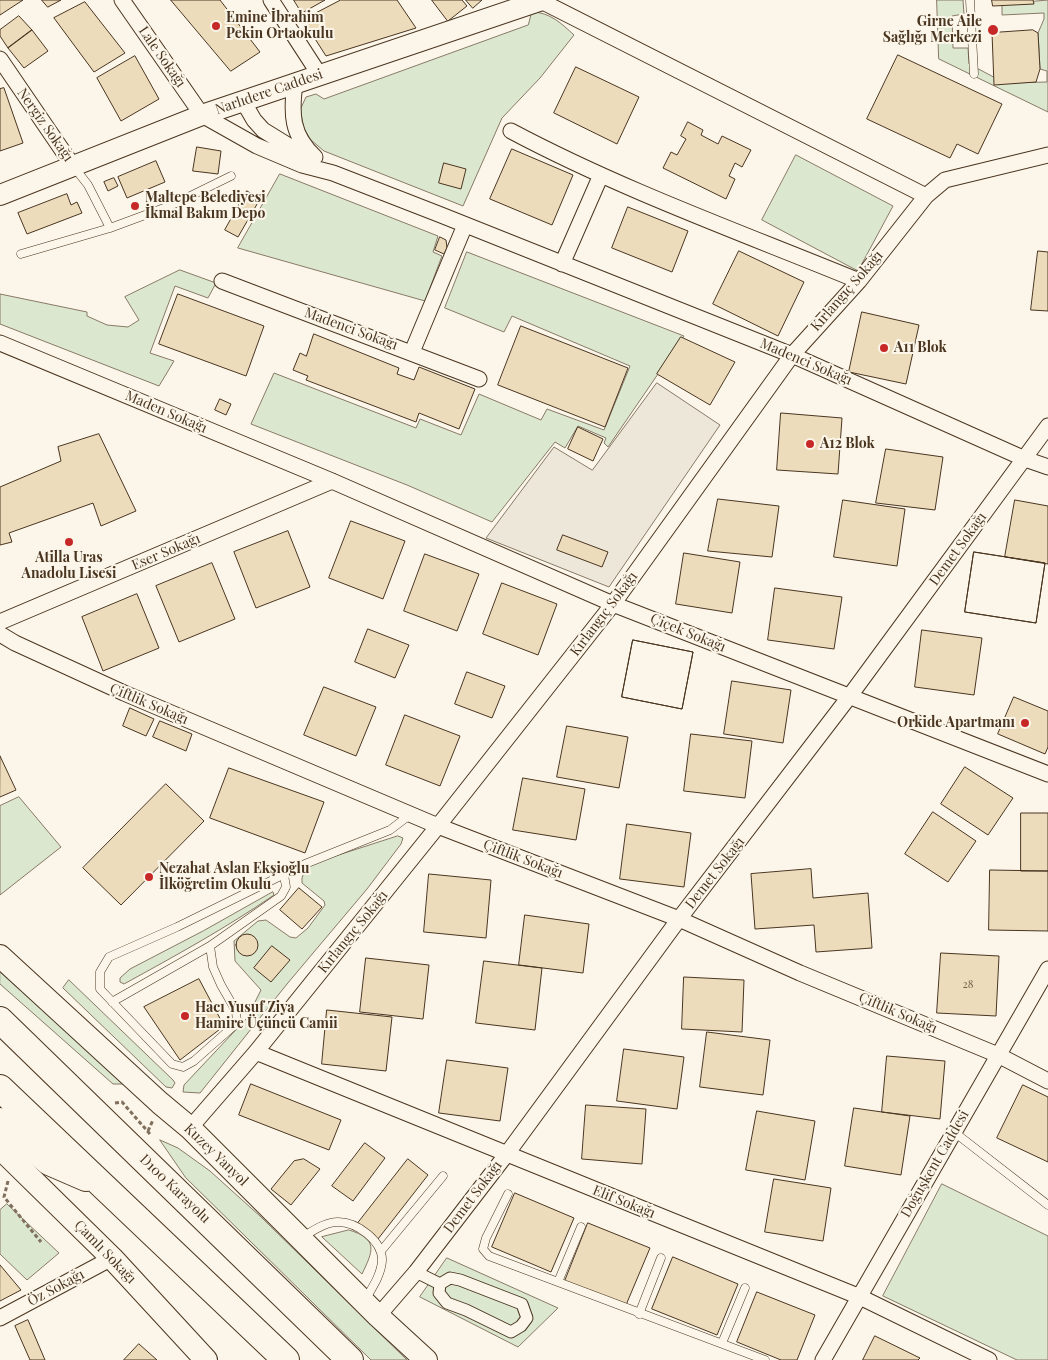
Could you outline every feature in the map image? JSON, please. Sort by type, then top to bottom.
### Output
[{"type":"highway","name":"D100 Karayolu","points":[[0,1020],[350,1360]]},
{"type":"highway","points":[[0,1088],[286,1360]]},
{"type":"highway","points":[[0,1120],[49,1162],[105,1186]]},
{"type":"main road","name":"Kuzey Yanyol","points":[[0,956],[160,1103],[190,1128],[371,1309],[426,1360]]},
{"type":"main road","name":"Çamlı Sokağı","points":[[0,1148],[112,1258],[206,1360]]},
{"type":"street","name":"Lale Sokağı","points":[[122,0],[202,115]]},
{"type":"street","points":[[271,0],[320,74]]},
{"type":"street","name":"Narlıdere Caddesi","points":[[0,195],[243,100],[541,0]]},
{"type":"street","points":[[541,0],[926,196]]},
{"type":"street","name":"Nergiz Sokağı","points":[[0,59],[74,166]]},
{"type":"street","points":[[295,83],[292,117],[297,134],[304,147],[332,173]]},
{"type":"street","points":[[243,100],[254,120],[263,130],[332,173]]},
{"type":"street","points":[[202,115],[258,146],[302,164],[332,173]]},
{"type":"street","points":[[511,131],[558,156],[601,175],[858,280]]},
{"type":"street","name":"Kırlangıç Sokağı","points":[[190,1128],[256,1052],[438,826],[613,604],[792,355],[858,280],[926,196],[945,180],[1048,155]]},
{"type":"street","name":"Madenci Sokağı","points":[[332,173],[792,355],[1025,459],[1048,467]]},
{"type":"street","points":[[562,264],[601,175]]},
{"type":"street","points":[[412,352],[465,225]]},
{"type":"street","name":"Madenci Sokağı","points":[[222,281],[479,378]]},
{"type":"street","name":"Maden Sokağı","points":[[0,343],[332,481]]},
{"type":"street","name":"Demet Sokağı","points":[[371,1309],[416,1272],[506,1155],[679,919],[849,697],[1048,426]]},
{"type":"street","name":"Çiçek Sokağı","points":[[332,481],[613,604],[1048,774]]},
{"type":"street","name":"Eser Sokağı","points":[[0,622],[332,481]]},
{"type":"street","name":"Çiftlik Sokağı","points":[[0,634],[124,694],[438,826],[679,919],[800,973],[998,1055],[1048,1081]]},
{"type":"street","name":"Doğuşkent Caddesi","points":[[823,1360],[1048,969]]},
{"type":"street","name":"Elif Sokağı","points":[[256,1052],[860,1297],[989,1360]]},
{"type":"street","name":"Öz Sokağı","points":[[0,1318],[112,1258]]},
{"type":"street","points":[[416,1272],[440,1284]]},
{"type":"street","points":[[450,1278],[460,1280],[522,1304],[526,1318],[522,1326],[511,1332],[447,1303],[439,1293],[440,1284],[450,1278]]},
{"type":"lane","points":[[970,0],[974,74]]},
{"type":"lane","points":[[74,166],[88,185],[110,228]]},
{"type":"lane","points":[[21,254],[110,228],[172,205],[230,176]]},
{"type":"lane","points":[[210,946],[214,967],[221,985],[236,1012],[237,1023],[183,1068],[172,1064],[100,989],[100,972],[109,957],[177,927],[304,864],[390,830],[411,814]]},
{"type":"lane","points":[[112,1002],[210,946],[281,896],[286,887],[284,875]]},
{"type":"lane","points":[[954,1132],[1048,1205]]},
{"type":"lane","points":[[381,1251],[442,1176]]},
{"type":"lane","points":[[508,1194],[486,1238],[483,1249],[489,1256],[639,1314],[766,1360]]},
{"type":"lane","points":[[300,1238],[320,1227],[338,1222],[359,1228],[376,1242],[381,1251],[382,1261],[371,1309]]},
{"type":"lane","points":[[558,1282],[581,1227]]},
{"type":"lane","points":[[639,1314],[661,1258]]},
{"type":"lane","points":[[722,1343],[745,1288]]},
{"type":"path","points":[[4,1197],[41,1242]]},
{"type":"green space","points":[[937,0],[963,0],[964,14],[952,16],[953,48],[968,48],[969,64],[1005,83],[1047,82],[1047,71],[1040,69],[1038,33],[1044,19],[1044,13],[1002,15],[1002,4],[1048,0],[1048,112],[939,59]]},
{"type":"green space","points":[[532,12],[550,16],[574,35],[540,78],[502,118],[463,206],[324,151],[311,140],[304,129],[300,110],[306,97],[316,94],[324,99],[528,25]]},
{"type":"green space","points":[[796,155],[893,206],[858,271],[762,220]]},
{"type":"green space","points":[[280,174],[438,236],[433,252],[442,256],[425,301],[238,248]]},
{"type":"green space","points":[[467,252],[684,336],[608,447],[604,443],[606,438],[578,426],[565,448],[555,442],[492,522],[407,485],[251,424],[274,373],[416,428],[420,419],[461,435],[479,394],[541,420],[547,409],[604,430],[630,366],[512,316],[504,332],[445,308]]},
{"type":"green space","points":[[180,270],[216,283],[208,298],[175,286],[150,353],[174,361],[159,386],[0,324],[0,294],[87,312],[87,316],[107,325],[128,327],[139,320],[125,297]]},
{"type":"green space","points":[[19,797],[61,847],[0,895],[0,806]]},
{"type":"green space","points":[[398,836],[403,838],[401,844],[367,889],[287,984],[200,1093],[183,1092],[184,1085],[247,1018],[261,990],[235,961],[234,941],[258,921],[266,920],[290,937],[296,938],[308,928],[325,905],[324,901],[302,883],[306,867]]},
{"type":"green space","points":[[273,892],[274,895],[200,941],[124,984],[120,982],[120,978],[130,969]]},
{"type":"green space","points":[[0,972],[124,1084],[113,1084],[0,984]]},
{"type":"green space","points":[[69,980],[173,1080],[175,1083],[172,1088],[166,1087],[63,988]]},
{"type":"green space","points":[[160,1140],[178,1148],[210,1171],[261,1217],[407,1360],[371,1360],[186,1178]]},
{"type":"green space","points":[[942,1184],[1048,1236],[1048,1360],[1017,1360],[883,1296]]},
{"type":"green space","points":[[7,1204],[59,1253],[27,1280],[0,1254],[0,1210]]},
{"type":"green space","points":[[349,1230],[365,1237],[371,1247],[369,1259],[362,1274],[322,1237]]},
{"type":"green space","points":[[447,1258],[558,1308],[518,1347],[420,1297]]},
{"type":"shaded area","points":[[657,383],[720,425],[609,587],[486,538],[554,447],[592,470]]},
{"type":"building","points":[[0,0],[23,0],[0,15]]},
{"type":"building","points":[[42,0],[61,0],[48,7]]},
{"type":"building","name":"Emine İbrahim Pekin Ortaokulu","points":[[171,0],[220,0],[260,52],[231,71]]},
{"type":"building","points":[[294,0],[325,0],[302,13]]},
{"type":"building","points":[[341,0],[397,0],[416,28],[326,56],[303,20]]},
{"type":"building","points":[[432,0],[462,0],[467,6],[448,21]]},
{"type":"building","points":[[466,0],[482,0],[473,8]]},
{"type":"building","points":[[992,0],[1033,0],[1034,4],[993,6]]},
{"type":"building","points":[[85,2],[125,53],[94,72],[54,18]]},
{"type":"building","points":[[19,16],[32,30],[8,48],[0,36],[0,30]]},
{"type":"building","points":[[32,30],[48,51],[24,68],[8,48]]},
{"type":"building","points":[[1033,30],[1038,33],[1040,69],[1036,82],[994,85],[992,33]]},
{"type":"building","points":[[898,55],[1002,104],[978,154],[957,144],[950,158],[867,119]]},
{"type":"building","points":[[135,56],[159,99],[121,121],[97,78]]},
{"type":"building","points":[[576,67],[639,97],[617,144],[554,113]]},
{"type":"building","points":[[4,88],[23,143],[0,151],[0,89]]},
{"type":"building","points":[[688,122],[703,130],[701,135],[718,144],[722,136],[751,150],[742,167],[735,163],[729,176],[735,179],[726,199],[663,168],[671,152],[677,155],[686,139],[681,136]]},
{"type":"building","points":[[197,147],[221,151],[218,174],[193,171]]},
{"type":"building","points":[[512,149],[573,175],[552,225],[490,199]]},
{"type":"building","points":[[156,161],[165,182],[127,198],[118,177]]},
{"type":"building","points":[[444,163],[466,169],[461,189],[439,183]]},
{"type":"building","points":[[114,178],[118,186],[108,191],[104,182]]},
{"type":"building","points":[[247,191],[260,199],[238,237],[225,230]]},
{"type":"building","points":[[67,194],[71,205],[77,202],[82,213],[27,234],[18,213]]},
{"type":"building","points":[[628,207],[688,231],[672,272],[612,248]]},
{"type":"building","points":[[440,237],[446,240],[447,248],[444,254],[435,250]]},
{"type":"building","points":[[739,251],[804,282],[778,336],[713,304]]},
{"type":"building","points":[[1038,251],[1048,252],[1048,311],[1031,310]]},
{"type":"building","points":[[178,294],[264,326],[246,376],[159,344]]},
{"type":"building","name":"A11 Blok","points":[[862,312],[919,325],[906,384],[849,372]]},
{"type":"building","points":[[521,326],[628,368],[605,427],[498,385]]},
{"type":"building","points":[[314,334],[399,368],[397,374],[414,380],[419,367],[475,389],[459,429],[419,413],[416,422],[306,380],[308,376],[293,370],[300,353],[306,356]]},
{"type":"building","points":[[681,337],[735,362],[710,405],[657,374]]},
{"type":"building","points":[[220,399],[231,404],[226,415],[215,410]]},
{"type":"building","name":"A12 Blok","points":[[781,413],[842,418],[838,474],[777,470]]},
{"type":"building","points":[[578,427],[603,439],[593,461],[568,449]]},
{"type":"building","points":[[99,434],[136,511],[101,526],[93,503],[9,533],[12,542],[0,545],[0,487],[61,461],[58,447]]},
{"type":"building","points":[[886,449],[943,457],[935,510],[876,503]]},
{"type":"building","points":[[718,499],[779,506],[772,557],[708,551]]},
{"type":"building","points":[[843,500],[905,509],[897,566],[834,557]]},
{"type":"building","points":[[1015,500],[1048,506],[1048,564],[1005,557]]},
{"type":"building","points":[[351,521],[405,541],[383,599],[329,578]]},
{"type":"building","points":[[288,531],[310,587],[256,608],[234,552]]},
{"type":"building","points":[[563,535],[608,552],[602,567],[557,550]]},
{"type":"building","points":[[974,552],[1045,563],[1036,623],[965,612]]},
{"type":"building","points":[[974,552],[1045,563],[1036,623],[965,612]]},
{"type":"building","points":[[684,553],[740,562],[732,613],[676,604]]},
{"type":"building","points":[[425,554],[479,574],[457,631],[404,611]]},
{"type":"building","points":[[212,563],[235,619],[179,642],[156,586]]},
{"type":"building","points":[[502,583],[557,604],[538,655],[483,634]]},
{"type":"building","points":[[775,588],[842,597],[834,649],[768,640]]},
{"type":"building","points":[[137,594],[159,648],[103,671],[82,617]]},
{"type":"building","points":[[368,629],[409,645],[395,678],[355,662]]},
{"type":"building","points":[[922,630],[982,638],[974,695],[915,687]]},
{"type":"building","points":[[633,640],[693,652],[682,709],[622,697]]},
{"type":"building","points":[[633,640],[693,652],[682,709],[622,697]]},
{"type":"building","points":[[467,672],[505,686],[492,718],[455,704]]},
{"type":"building","points":[[732,681],[791,690],[783,743],[724,734]]},
{"type":"building","points":[[324,687],[376,707],[356,756],[304,735]]},
{"type":"building","name":"Orkide Apartmanı","points":[[1014,697],[1048,711],[1048,747],[1045,754],[998,734]]},
{"type":"building","points":[[130,708],[154,719],[146,736],[123,726]]},
{"type":"building","points":[[405,715],[460,736],[440,786],[386,765]]},
{"type":"building","points":[[160,721],[192,734],[186,751],[153,737]]},
{"type":"building","points":[[567,726],[628,737],[619,788],[557,777]]},
{"type":"building","points":[[691,734],[752,741],[745,798],[684,791]]},
{"type":"building","points":[[0,756],[16,790],[0,797]]},
{"type":"building","points":[[965,767],[1013,798],[988,835],[941,804]]},
{"type":"building","points":[[229,768],[324,802],[305,853],[210,818]]},
{"type":"building","points":[[523,778],[585,789],[576,840],[513,830]]},
{"type":"building","points":[[166,784],[204,821],[121,905],[83,868]]},
{"type":"building","points":[[933,812],[976,841],[948,882],[905,854]]},
{"type":"building","points":[[1021,813],[1048,813],[1048,871],[1021,871]]},
{"type":"building","points":[[627,824],[691,833],[684,887],[620,879]]},
{"type":"building","points":[[811,869],[813,898],[868,893],[872,948],[816,952],[814,925],[755,929],[751,874]]},
{"type":"building","points":[[990,870],[1048,871],[1048,931],[989,930]]},
{"type":"building","points":[[429,874],[491,880],[486,938],[424,932]]},
{"type":"building","points":[[299,888],[322,907],[302,929],[280,910]]},
{"type":"building","points":[[525,915],[589,924],[583,973],[519,965]]},
{"type":"building","points":[[247,934],[255,937],[258,945],[255,953],[247,956],[239,953],[236,945],[239,937]]},
{"type":"building","points":[[272,946],[290,960],[271,982],[254,968]]},
{"type":"building","points":[[941,953],[999,956],[996,1016],[937,1013]]},
{"type":"building","points":[[366,958],[429,965],[423,1019],[360,1012]]},
{"type":"building","points":[[484,961],[542,968],[535,1030],[476,1023]]},
{"type":"building","points":[[684,977],[744,980],[742,1032],[682,1029]]},
{"type":"building","name":"Hacı Yusuf Ziya Hamire Üçüncü Camii","points":[[199,979],[224,1026],[180,1060],[144,1007]]},
{"type":"building","points":[[327,1010],[392,1017],[386,1071],[322,1064]]},
{"type":"building","points":[[707,1032],[770,1040],[763,1095],[700,1087]]},
{"type":"building","points":[[624,1049],[684,1057],[677,1109],[617,1101]]},
{"type":"building","points":[[887,1056],[945,1061],[940,1119],[882,1112]]},
{"type":"building","points":[[447,1060],[508,1068],[500,1121],[439,1113]]},
{"type":"building","points":[[251,1084],[341,1120],[329,1150],[239,1115]]},
{"type":"building","points":[[1023,1085],[1048,1097],[1048,1162],[997,1138]]},
{"type":"building","points":[[586,1105],[646,1109],[642,1164],[582,1159]]},
{"type":"building","points":[[854,1108],[910,1116],[901,1175],[845,1166]]},
{"type":"building","points":[[757,1111],[815,1121],[805,1180],[746,1170]]},
{"type":"building","points":[[365,1143],[385,1158],[353,1201],[332,1186]]},
{"type":"building","points":[[304,1159],[320,1169],[291,1205],[271,1189],[294,1161]]},
{"type":"building","points":[[408,1159],[428,1175],[378,1239],[358,1223]]},
{"type":"building","points":[[774,1179],[831,1188],[823,1241],[765,1232]]},
{"type":"building","points":[[515,1193],[574,1218],[551,1272],[492,1247]]},
{"type":"building","points":[[588,1223],[650,1248],[626,1305],[565,1281]]},
{"type":"building","points":[[673,1257],[738,1284],[717,1335],[652,1309]]},
{"type":"building","points":[[0,1265],[21,1290],[0,1301]]},
{"type":"building","points":[[757,1292],[815,1315],[797,1360],[781,1360],[737,1342]]},
{"type":"building","points":[[28,1320],[45,1360],[30,1360],[15,1326]]},
{"type":"building","points":[[875,1336],[920,1358],[918,1360],[863,1360]]},
{"type":"building","points":[[139,1344],[157,1360],[124,1360]]},
{"type":"place","name":"Emine İbrahim Pekin Ortaokulu","points":[[216,26]]},
{"type":"place","name":"Girne Aile Sağlığı Merkezi","points":[[993,30]]},
{"type":"place","name":"Maltepe Belediyesi İkmal Bakım Depo","points":[[135,206]]},
{"type":"place","name":"A11 Blok","points":[[884,348]]},
{"type":"place","name":"A12 Blok","points":[[810,444]]},
{"type":"place","name":"Atilla Uras Anadolu Lisesi","points":[[69,542]]},
{"type":"place","name":"Orkide Apartmanı","points":[[1025,723]]},
{"type":"place","name":"Nezahat Aslan Ekşioğlu İlköğretim Okulu","points":[[149,877]]},
{"type":"place","name":"Hacı Yusuf Ziya Hamire Üçüncü Camii","points":[[185,1016]]}]
